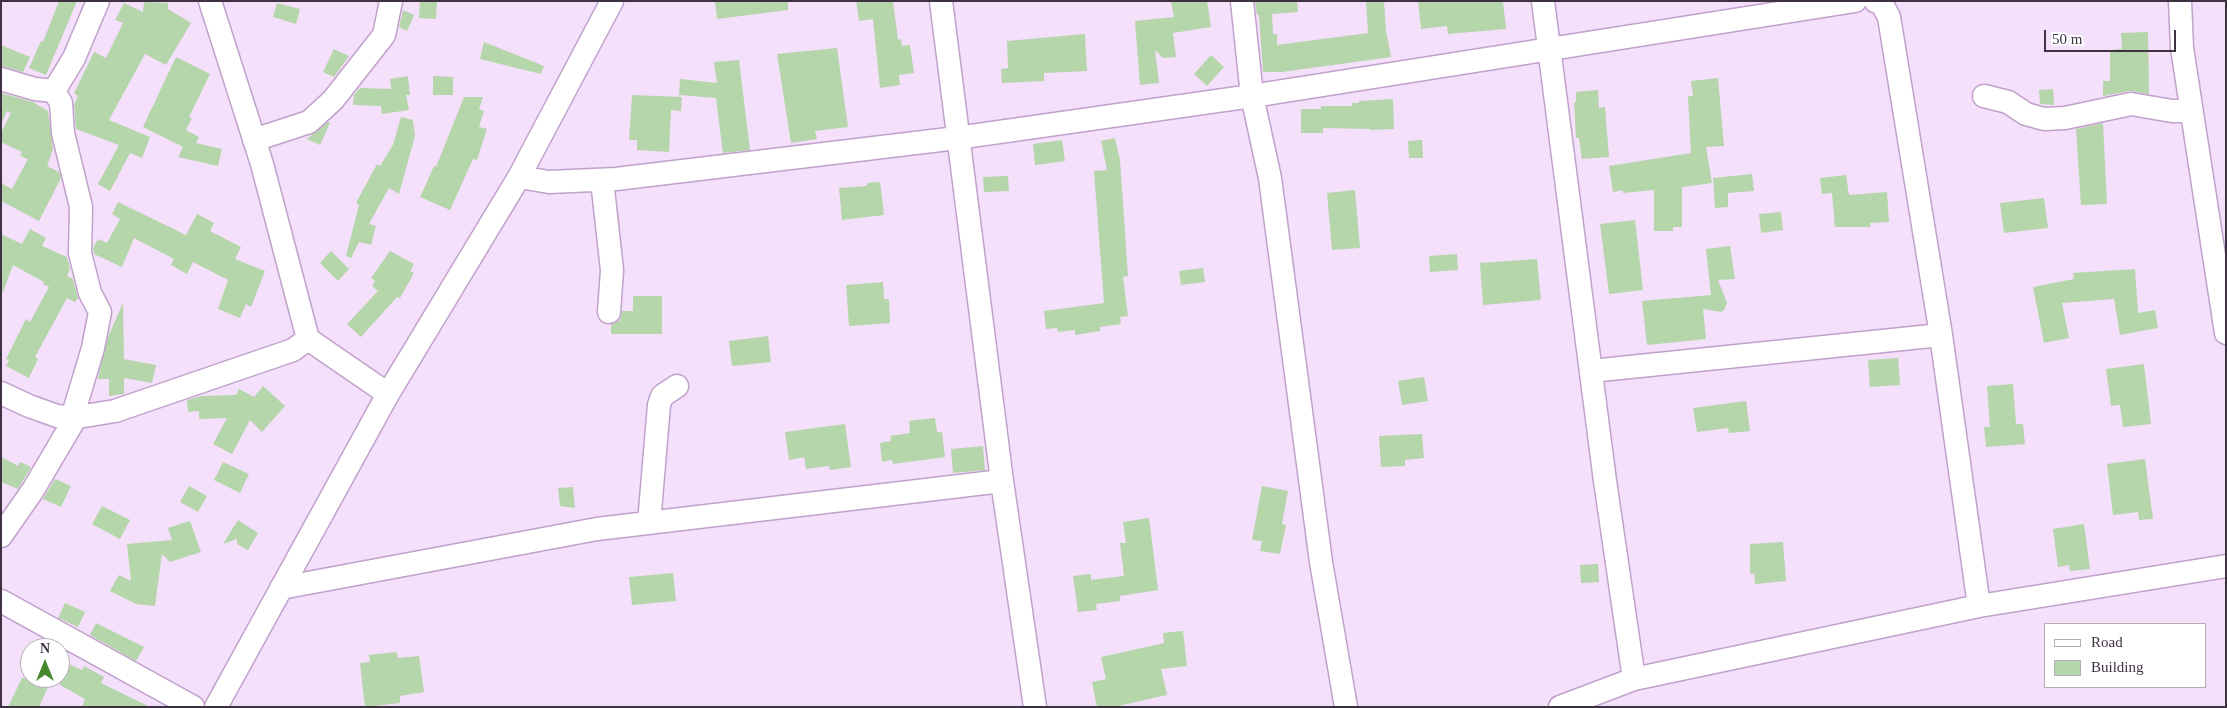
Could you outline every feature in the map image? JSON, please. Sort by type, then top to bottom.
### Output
[{"type":"street","points":[[54,91],[74,58],[98,1]]},
{"type":"street","points":[[210,1],[254,140],[308,339],[388,394]]},
{"type":"street","points":[[254,140],[309,122],[333,100],[384,35],[391,1]]},
{"type":"street","points":[[216,707],[388,394],[519,177],[612,1]]},
{"type":"street","points":[[941,1],[1002,481],[1035,707]]},
{"type":"street","points":[[1242,1],[1252,96],[1270,178],[1321,562],[1346,707]]},
{"type":"street","points":[[1543,1],[1591,371],[1634,680]]},
{"type":"street","points":[[519,177],[549,182],[602,180],[957,138],[1252,96],[1855,1]]},
{"type":"street","points":[[2180,1],[2182,48],[2226,333]]},
{"type":"street","points":[[1879,2],[1889,17],[1941,335],[1979,606]]},
{"type":"street","points":[[1,80],[35,89],[54,91]]},
{"type":"street","points":[[1,536],[33,490],[74,417],[93,348],[100,312],[90,293],[80,253],[81,207],[62,133],[61,103],[54,91]]},
{"type":"street","points":[[1984,96],[2008,102],[2026,114],[2044,119],[2065,118],[2131,104],[2172,111],[2191,111],[2192,118]]},
{"type":"street","points":[[602,180],[612,270],[609,312]]},
{"type":"street","points":[[1591,371],[1941,335]]},
{"type":"street","points":[[1,393],[57,416],[74,417],[115,411],[293,350],[308,339]]},
{"type":"street","points":[[650,523],[658,405],[662,396],[677,386]]},
{"type":"street","points":[[281,588],[597,529],[1002,481]]},
{"type":"street","points":[[1560,707],[1634,680],[1979,606],[2226,566]]},
{"type":"street","points":[[1,601],[193,707]]},
{"type":"building","points":[[59,1],[77,1],[46,75],[29,68],[41,41],[43,42]]},
{"type":"building","points":[[420,1],[437,1],[436,19],[419,18]]},
{"type":"building","points":[[715,1],[788,1],[788,10],[717,19]]},
{"type":"building","points":[[856,1],[893,1],[898,40],[901,39],[902,46],[910,45],[914,73],[899,75],[900,85],[880,88],[873,19],[859,21]]},
{"type":"building","points":[[1171,1],[1207,1],[1211,27],[1173,33],[1176,57],[1163,58],[1155,50],[1159,83],[1140,85],[1135,21],[1174,17]]},
{"type":"building","points":[[1255,1],[1297,1],[1298,12],[1272,14],[1273,34],[1277,34],[1277,45],[1368,33],[1366,1],[1384,1],[1386,31],[1391,57],[1282,72],[1263,72],[1259,15],[1257,15]]},
{"type":"building","points":[[1418,1],[1503,1],[1506,29],[1448,34],[1447,26],[1421,29]]},
{"type":"building","points":[[144,2],[168,3],[168,9],[191,23],[166,65],[145,54],[109,120],[150,137],[142,158],[130,153],[110,191],[98,184],[119,145],[76,129],[74,105],[78,96],[74,93],[94,52],[106,58],[123,23],[115,20],[124,3],[143,12]]},
{"type":"building","points":[[277,3],[300,9],[296,24],[273,17]]},
{"type":"building","points":[[403,10],[414,15],[407,31],[399,27]]},
{"type":"building","points":[[2148,32],[2149,94],[2129,91],[2103,96],[2103,81],[2110,81],[2110,50],[2122,49],[2121,33]]},
{"type":"building","points":[[1085,34],[1087,71],[1044,73],[1044,81],[1002,83],[1001,69],[1008,68],[1007,41]]},
{"type":"building","points":[[484,42],[544,66],[541,74],[480,59]]},
{"type":"building","points":[[1,45],[30,57],[23,72],[1,66]]},
{"type":"building","points":[[837,48],[848,127],[815,131],[817,139],[791,143],[777,54]]},
{"type":"building","points":[[334,49],[349,56],[334,77],[323,72]]},
{"type":"building","points":[[1211,55],[1224,67],[1207,86],[1194,74]]},
{"type":"building","points":[[176,57],[210,74],[189,117],[192,118],[186,130],[199,137],[196,143],[222,149],[218,166],[178,157],[183,147],[143,127]]},
{"type":"building","points":[[739,60],[750,150],[723,153],[716,98],[679,95],[680,79],[717,83],[714,62]]},
{"type":"building","points":[[408,76],[410,95],[406,95],[409,110],[382,114],[381,106],[353,105],[354,95],[360,88],[391,89],[390,79]]},
{"type":"building","points":[[433,76],[453,77],[453,95],[433,95]]},
{"type":"building","points":[[1718,78],[1724,146],[1706,147],[1712,183],[1682,187],[1682,227],[1673,227],[1673,231],[1654,231],[1654,190],[1623,193],[1622,190],[1613,192],[1609,166],[1691,153],[1688,96],[1693,96],[1691,81]]},
{"type":"building","points":[[2053,89],[2054,105],[2040,104],[2039,90]]},
{"type":"building","points":[[1598,90],[1599,108],[1605,107],[1609,157],[1582,159],[1579,138],[1576,138],[1574,103],[1576,102],[1576,92]]},
{"type":"building","points":[[1,93],[33,102],[48,111],[53,149],[47,166],[59,172],[61,178],[39,221],[1,201],[1,183],[12,189],[28,159],[20,156],[22,152],[1,142],[1,133],[11,113],[7,111],[1,124]]},
{"type":"building","points":[[632,95],[682,97],[681,111],[671,110],[669,152],[637,150],[637,140],[629,140]]},
{"type":"building","points":[[464,97],[483,97],[479,109],[484,111],[479,127],[487,129],[477,160],[473,159],[450,210],[420,197],[434,166],[436,167]]},
{"type":"building","points":[[1393,99],[1394,129],[1323,128],[1323,133],[1301,133],[1301,109],[1321,109],[1321,106],[1352,106],[1352,103],[1359,103],[1359,101]]},
{"type":"building","points":[[401,117],[413,120],[415,136],[399,194],[389,188],[369,224],[376,226],[371,245],[359,242],[351,258],[346,256],[359,205],[356,203],[377,164],[380,166],[393,145]]},
{"type":"building","points":[[328,122],[330,123],[320,145],[307,139]]},
{"type":"building","points":[[2103,123],[2107,204],[2081,205],[2076,129]]},
{"type":"building","points":[[1115,138],[1120,160],[1128,276],[1123,277],[1128,316],[1120,317],[1121,324],[1100,327],[1100,331],[1075,335],[1075,330],[1058,332],[1057,328],[1046,329],[1044,311],[1104,303],[1094,171],[1107,170],[1101,141]]},
{"type":"building","points":[[1062,140],[1065,161],[1035,165],[1033,144]]},
{"type":"building","points":[[1422,140],[1423,158],[1409,158],[1408,141]]},
{"type":"building","points":[[1752,174],[1754,191],[1728,193],[1728,207],[1715,208],[1713,178]]},
{"type":"building","points":[[1846,175],[1849,195],[1887,192],[1889,222],[1870,223],[1871,227],[1835,227],[1832,193],[1822,194],[1820,178]]},
{"type":"building","points":[[1008,176],[1009,191],[984,192],[983,177]]},
{"type":"building","points":[[880,182],[884,215],[842,220],[839,188],[867,186],[867,183]]},
{"type":"building","points":[[1355,190],[1360,248],[1332,250],[1327,193]]},
{"type":"building","points":[[2044,198],[2048,228],[2004,233],[2000,203]]},
{"type":"building","points":[[118,202],[186,235],[197,214],[214,223],[210,231],[241,247],[235,259],[265,271],[251,307],[246,304],[240,318],[218,309],[228,280],[193,262],[187,274],[171,265],[174,259],[134,238],[122,267],[94,254],[93,248],[98,239],[107,243],[120,219],[112,214]]},
{"type":"building","points":[[1781,212],[1783,230],[1761,233],[1759,214]]},
{"type":"building","points":[[1635,220],[1643,290],[1609,294],[1600,224]]},
{"type":"building","points":[[30,229],[46,238],[42,246],[67,257],[70,269],[67,276],[73,279],[78,298],[75,302],[67,298],[35,357],[38,359],[29,378],[6,366],[9,360],[6,359],[26,319],[30,322],[49,287],[43,284],[44,282],[13,265],[3,292],[1,292],[1,234],[22,244]]},
{"type":"building","points":[[1730,246],[1735,279],[1718,280],[1727,303],[1724,310],[1721,312],[1703,309],[1706,339],[1647,345],[1642,301],[1711,295],[1706,249]]},
{"type":"building","points":[[331,251],[349,269],[338,281],[320,263]]},
{"type":"building","points":[[390,251],[414,264],[410,271],[414,273],[400,298],[397,297],[361,337],[347,324],[378,291],[372,286],[375,281],[371,278]]},
{"type":"building","points":[[1457,254],[1458,270],[1430,272],[1429,256]]},
{"type":"building","points":[[1537,259],[1541,300],[1483,305],[1480,263]]},
{"type":"building","points":[[1203,268],[1205,282],[1181,285],[1179,271]]},
{"type":"building","points":[[2135,269],[2138,313],[2155,310],[2158,328],[2120,335],[2114,299],[2062,303],[2069,338],[2044,343],[2033,287],[2074,279],[2073,273]]},
{"type":"building","points":[[883,282],[884,299],[889,299],[890,323],[849,326],[846,285]]},
{"type":"building","points":[[633,296],[662,296],[662,334],[611,334],[611,325],[620,320],[622,311],[633,311]]},
{"type":"building","points":[[123,303],[124,359],[156,365],[152,383],[124,378],[124,394],[109,396],[109,379],[98,379],[98,377],[108,337]]},
{"type":"building","points":[[768,336],[771,362],[732,366],[729,341]]},
{"type":"building","points":[[1898,358],[1900,385],[1870,387],[1868,360]]},
{"type":"building","points":[[2144,364],[2151,424],[2123,427],[2120,405],[2111,406],[2106,369]]},
{"type":"building","points":[[1424,377],[1428,401],[1402,405],[1398,381]]},
{"type":"building","points":[[2013,384],[2016,424],[2023,424],[2025,444],[1986,447],[1984,427],[1990,427],[1987,386]]},
{"type":"building","points":[[263,386],[285,406],[262,432],[250,420],[232,454],[213,444],[227,418],[199,419],[199,411],[188,412],[187,400],[201,396],[236,395],[239,389],[254,397]]},
{"type":"building","points":[[1746,401],[1750,431],[1729,433],[1728,428],[1697,432],[1693,408]]},
{"type":"building","points":[[935,418],[937,432],[942,432],[945,457],[893,464],[892,460],[882,462],[880,443],[891,441],[890,436],[910,433],[909,421]]},
{"type":"building","points":[[845,424],[851,467],[830,470],[829,466],[806,469],[804,457],[789,460],[785,432]]},
{"type":"building","points":[[1422,434],[1424,458],[1405,460],[1405,466],[1381,467],[1379,436]]},
{"type":"building","points":[[983,446],[985,470],[953,473],[951,449]]},
{"type":"building","points":[[1,457],[18,466],[20,462],[31,467],[18,489],[1,482]]},
{"type":"building","points":[[2145,459],[2153,519],[2139,520],[2138,512],[2113,515],[2107,464]]},
{"type":"building","points":[[223,462],[249,474],[240,493],[214,480]]},
{"type":"building","points":[[55,479],[71,486],[61,507],[43,499]]},
{"type":"building","points":[[189,486],[207,496],[198,512],[180,502]]},
{"type":"building","points":[[1262,486],[1288,491],[1282,524],[1286,525],[1280,554],[1260,551],[1262,541],[1252,540]]},
{"type":"building","points":[[573,487],[575,508],[560,506],[558,488]]},
{"type":"building","points":[[102,506],[130,520],[120,539],[92,524]]},
{"type":"building","points":[[1149,518],[1158,590],[1120,596],[1120,601],[1096,604],[1097,610],[1078,612],[1073,576],[1091,574],[1091,580],[1124,576],[1120,543],[1126,543],[1123,522]]},
{"type":"building","points":[[238,520],[258,533],[248,550],[237,544],[237,539],[223,544]]},
{"type":"building","points":[[190,521],[201,552],[170,562],[162,554],[155,606],[136,604],[110,591],[119,575],[131,581],[127,544],[172,540],[168,528]]},
{"type":"building","points":[[2084,524],[2090,569],[2070,571],[2069,565],[2058,567],[2053,529]]},
{"type":"building","points":[[1783,542],[1786,581],[1755,584],[1754,574],[1750,574],[1750,544]]},
{"type":"building","points":[[1598,564],[1599,582],[1581,583],[1580,565]]},
{"type":"building","points":[[673,573],[676,601],[632,605],[629,577]]},
{"type":"building","points":[[65,603],[85,612],[78,627],[58,618]]},
{"type":"building","points":[[96,623],[144,647],[136,661],[90,635]]},
{"type":"building","points":[[1183,631],[1187,666],[1161,669],[1167,695],[1114,707],[1097,707],[1092,682],[1106,679],[1101,657],[1164,643],[1163,633]]},
{"type":"building","points":[[397,652],[398,658],[419,656],[424,692],[400,696],[400,703],[365,707],[360,663],[370,662],[369,655]]},
{"type":"building","points":[[70,665],[82,670],[84,666],[104,677],[101,683],[150,707],[82,707],[85,699],[65,688],[70,688]]},
{"type":"building","points":[[20,682],[20,688],[48,688],[39,707],[8,707]]}]
